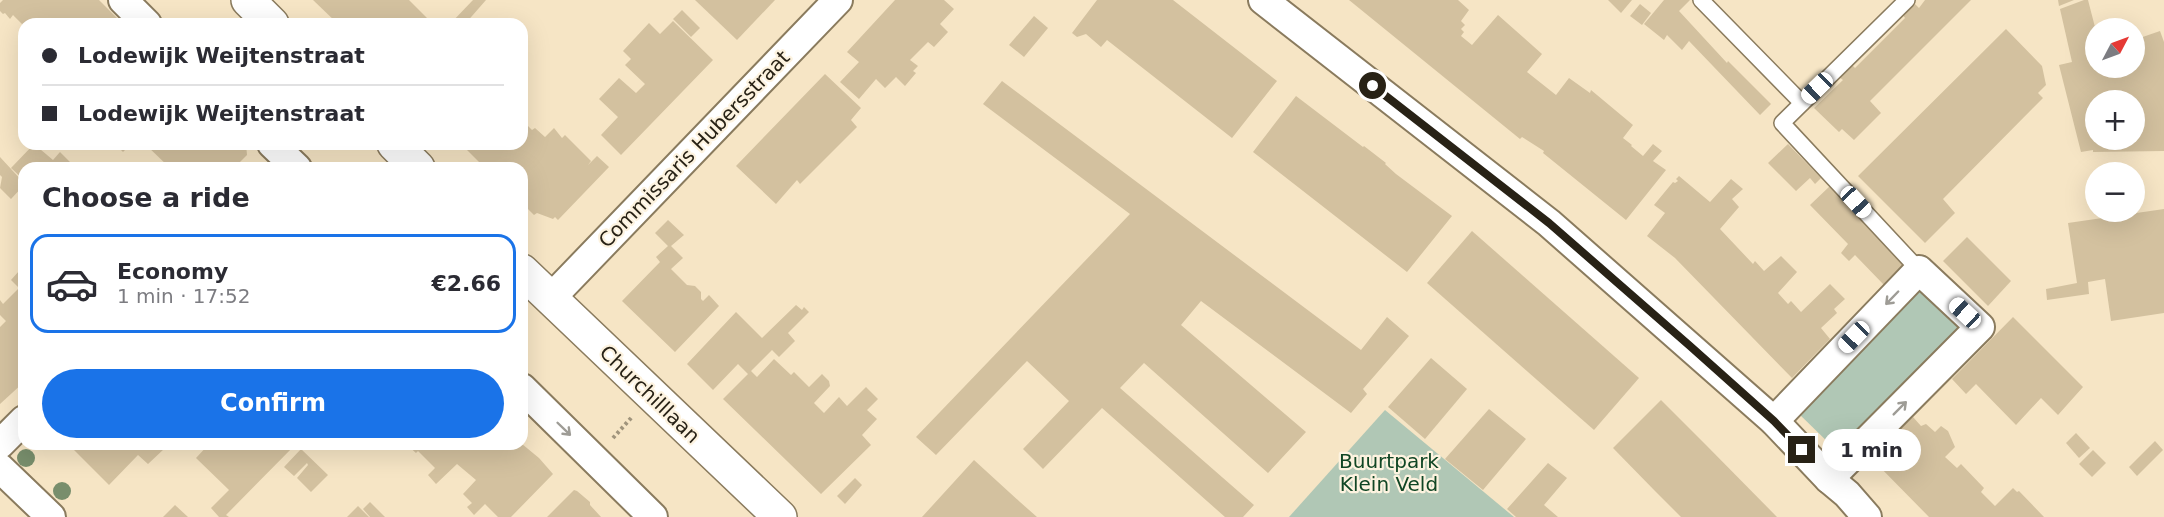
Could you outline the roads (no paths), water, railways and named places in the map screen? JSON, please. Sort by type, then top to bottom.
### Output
[{"type":"street","points":[[123,0],[141,18]]},
{"type":"street","points":[[248,0],[266,18]]},
{"type":"street","name":"Commissaris Hubersstraat","points":[[550,299],[838,0]]},
{"type":"street","points":[[1263,0],[1549,223],[1774,421],[1867,517]]},
{"type":"street","points":[[400,150],[412,162]]},
{"type":"street","points":[[1774,421],[1919,270],[1980,327],[1829,479]]},
{"type":"street","name":"Churchilllaan","points":[[528,277],[780,517]]},
{"type":"street","points":[[528,394],[654,517]]},
{"type":"street","points":[[0,444],[18,426]]},
{"type":"street","points":[[0,468],[51,517]]},
{"type":"lane","points":[[1701,0],[1802,103]]},
{"type":"lane","points":[[1907,0],[1782,123],[1919,270]]},
{"type":"park label","name":"Buurtpark Klein Veld","points":[[1389,472]]}]
